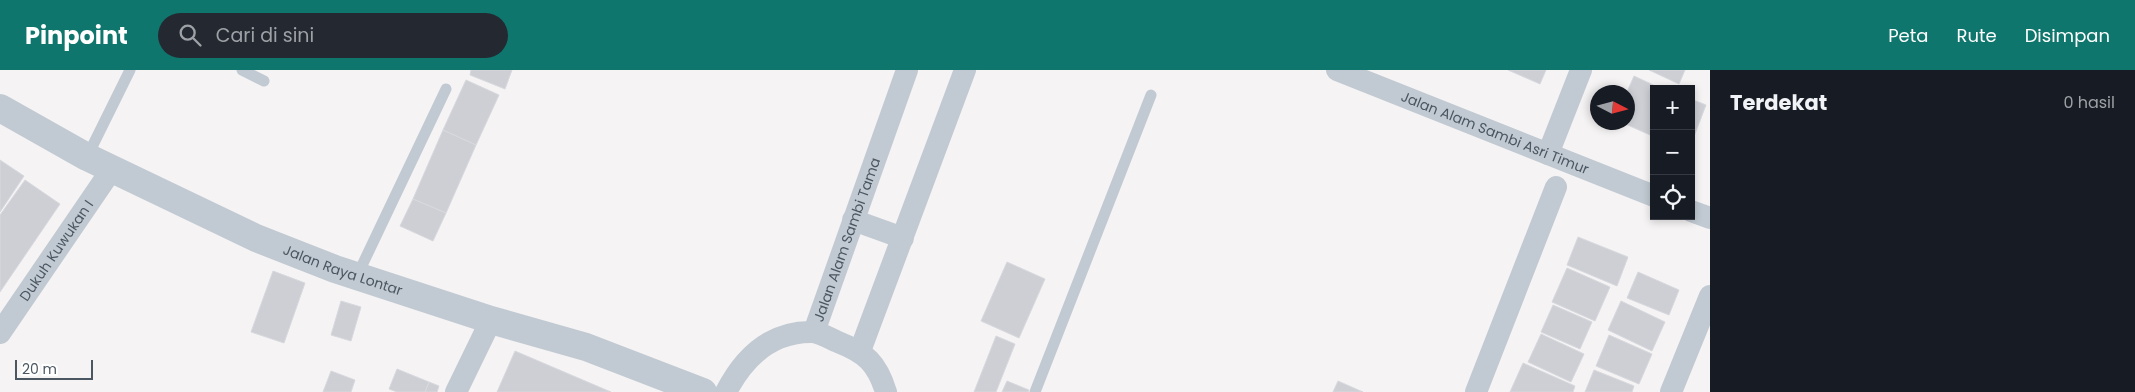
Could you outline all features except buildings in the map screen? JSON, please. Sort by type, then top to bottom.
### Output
[{"type":"street","name":"Jalan Alam Sambi Tama","points":[[726,392],[735,376],[755,351],[783,336],[814,332],[907,70]]},
{"type":"street","points":[[860,351],[965,70]]},
{"type":"street","name":"Jalan Alam Sambi Asri Timur","points":[[1337,70],[1650,194]]},
{"type":"street","points":[[1548,154],[1581,70]]},
{"type":"street","name":"Jalan Raya Lontar","points":[[0,108],[91,150],[112,169],[256,238],[357,276],[491,320],[586,347],[703,392]]},
{"type":"street","name":"Dukuh Kuwukan I","points":[[0,333],[112,169]]},
{"type":"street","points":[[1476,392],[1556,187]]},
{"type":"street","points":[[1695,212],[1710,218]]},
{"type":"street","points":[[853,220],[903,238]]},
{"type":"street","points":[[1671,392],[1710,296]]},
{"type":"street","points":[[456,392],[491,320]]},
{"type":"street","points":[[814,332],[860,351],[880,374],[886,392]]},
{"type":"lane","points":[[91,150],[130,70]]},
{"type":"lane","points":[[242,70],[264,81]]},
{"type":"lane","points":[[357,276],[446,89]]},
{"type":"lane","points":[[1035,392],[1151,95]]}]
